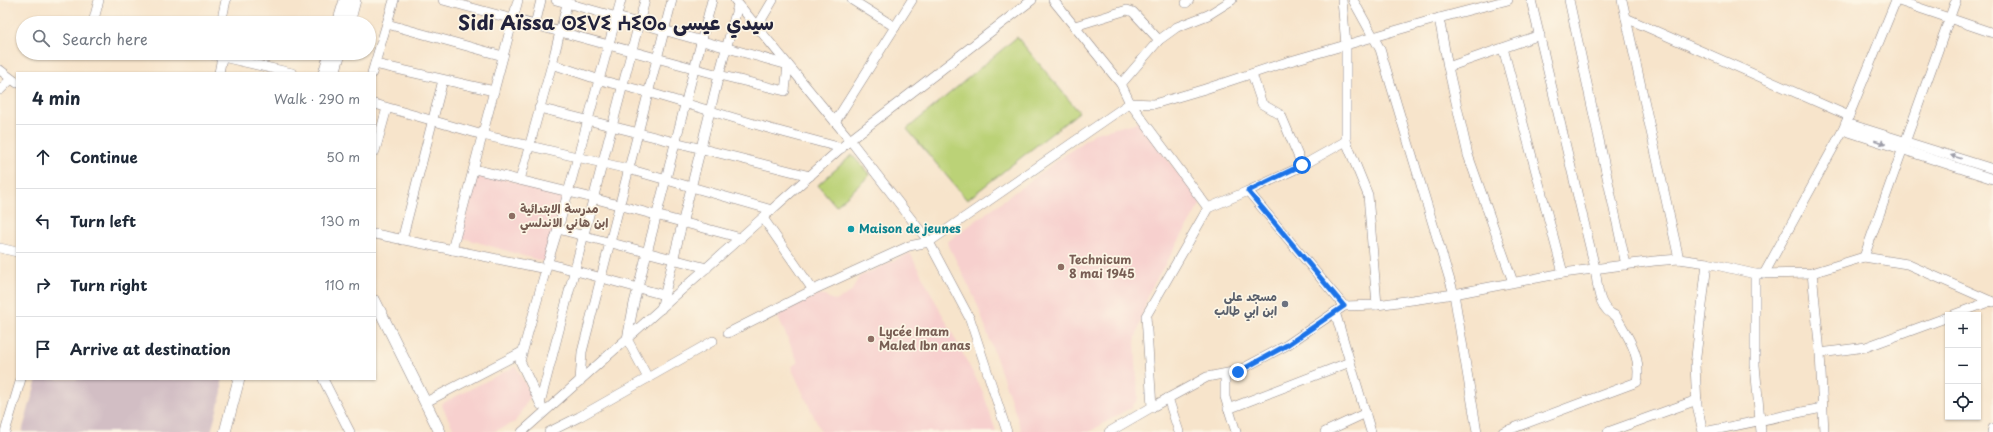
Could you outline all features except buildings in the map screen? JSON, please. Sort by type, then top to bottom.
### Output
[{"type":"main road","points":[[340,16],[345,0]]},
{"type":"main road","points":[[350,16],[355,0]]},
{"type":"main road","points":[[324,72],[328,60]]},
{"type":"main road","points":[[334,72],[338,60]]},
{"type":"main road","points":[[376,303],[440,432]]},
{"type":"main road","points":[[225,432],[239,380]]},
{"type":"street","points":[[95,16],[99,0]]},
{"type":"street","points":[[223,16],[226,0]]},
{"type":"street","points":[[394,0],[374,68],[443,80],[494,92]]},
{"type":"street","points":[[443,0],[719,75],[785,91],[788,65]]},
{"type":"street","points":[[452,250],[518,0]]},
{"type":"street","points":[[535,25],[542,0]]},
{"type":"street","points":[[556,0],[568,2],[616,17],[788,65]]},
{"type":"street","points":[[545,412],[520,361],[600,80],[621,0]]},
{"type":"street","points":[[540,403],[645,0]]},
{"type":"street","points":[[580,381],[582,352],[611,243],[647,92],[672,0]]},
{"type":"street","points":[[648,378],[627,339],[638,288],[658,216],[712,0]]},
{"type":"street","points":[[757,27],[773,0]]},
{"type":"street","points":[[852,0],[895,26]]},
{"type":"street","points":[[835,122],[912,0]]},
{"type":"street","points":[[522,432],[850,140],[1032,0]]},
{"type":"street","points":[[1053,0],[1121,84],[1130,103],[1208,208]]},
{"type":"street","points":[[1121,84],[1159,40],[1178,27],[1208,15],[1232,0]]},
{"type":"street","points":[[1342,0],[1346,45],[1346,141],[1368,195],[1377,305]]},
{"type":"street","points":[[1353,0],[1380,49],[1454,294],[1477,432]]},
{"type":"street","points":[[728,333],[813,290],[909,246],[929,242],[1130,103],[1154,104],[1346,45],[1508,0]]},
{"type":"street","points":[[1503,432],[1637,382],[1639,368],[1637,356],[1623,326],[1616,316],[1609,313],[1601,303],[1595,268],[1531,0]]},
{"type":"street","points":[[1569,0],[1626,265]]},
{"type":"street","points":[[1622,0],[1679,259]]},
{"type":"street","points":[[1761,432],[1755,365],[1760,274],[1846,123],[1896,0],[1950,17],[1993,33]]},
{"type":"street","points":[[1864,257],[1956,0]]},
{"type":"street","points":[[520,180],[568,2]]},
{"type":"street","points":[[737,2],[850,140],[929,242],[970,319],[1007,432]]},
{"type":"street","points":[[661,309],[737,2]]},
{"type":"street","points":[[1075,26],[1127,10],[1133,12],[1159,40]]},
{"type":"street","points":[[1439,18],[1448,67],[1468,155],[1513,282]]},
{"type":"street","points":[[1626,18],[1846,123],[1993,179]]},
{"type":"street","points":[[387,24],[503,56]]},
{"type":"street","points":[[1448,67],[1540,35]]},
{"type":"street","points":[[1503,48],[1563,273]]},
{"type":"street","points":[[216,60],[219,72]]},
{"type":"street","points":[[235,60],[273,71]]},
{"type":"street","points":[[552,64],[600,80],[623,85],[771,129],[842,148]]},
{"type":"street","points":[[0,70],[14,81],[0,90]]},
{"type":"street","points":[[1252,74],[1262,104],[1282,116],[1302,165]]},
{"type":"street","points":[[402,240],[443,80]]},
{"type":"street","points":[[376,104],[432,122],[602,162],[772,210]]},
{"type":"street","points":[[376,148],[388,108]]},
{"type":"street","points":[[539,108],[810,176]]},
{"type":"street","points":[[1152,407],[1146,316],[1208,208],[1302,165],[1346,141]]},
{"type":"street","points":[[1903,145],[1993,169]]},
{"type":"street","points":[[474,169],[593,198],[741,238]]},
{"type":"street","points":[[1248,191],[1344,306]]},
{"type":"street","points":[[763,218],[813,290]]},
{"type":"street","points":[[558,229],[707,268]]},
{"type":"street","points":[[376,234],[452,250],[574,271],[664,295]]},
{"type":"street","points":[[0,248],[16,252]]},
{"type":"street","points":[[1109,432],[1207,377],[1238,372],[1287,345],[1344,306],[1377,305],[1454,294],[1595,268],[1679,259],[1760,274],[1812,274],[1864,257],[1907,264],[1992,302]]},
{"type":"street","points":[[1707,263],[1695,366],[1697,400],[1704,432],[1822,408]]},
{"type":"street","points":[[1812,274],[1820,353],[1824,432]]},
{"type":"street","points":[[1962,312],[1992,302]]},
{"type":"street","points":[[1335,312],[1371,432]]},
{"type":"street","points":[[1820,353],[1866,347],[1945,318]]},
{"type":"street","points":[[549,432],[713,341]]},
{"type":"street","points":[[426,402],[522,352]]},
{"type":"street","points":[[1228,409],[1350,362]]},
{"type":"street","points":[[1225,374],[1225,397],[1236,432]]},
{"type":"street","points":[[5,432],[20,380]]},
{"type":"street","points":[[324,380],[350,432]]},
{"type":"street","points":[[1168,398],[1179,432]]},
{"type":"street","points":[[1608,432],[1697,400]]},
{"type":"street","points":[[1325,432],[1366,413]]},
{"type":"street","points":[[1992,432],[1993,428]]},
{"type":"shaded area","name":"Technicum 8 mai 1945","points":[[1139,122],[1201,203],[1149,292],[1135,341],[1138,399],[1132,407],[1089,432],[1022,432],[976,301],[947,242],[1095,133]]},
{"type":"shaded area","name":"مدرسة الابتدائية ابن هاني الاندلسي","points":[[478,172],[565,195],[545,262],[460,237]]},
{"type":"shaded area","name":"Lycée Imam Maled Ibn anas","points":[[910,253],[983,392],[996,432],[821,432],[791,367],[798,362],[777,315],[820,294],[836,301],[851,292],[859,277]]},
{"type":"shaded area","points":[[516,366],[531,395],[515,422],[493,432],[455,432],[441,404]]},
{"type":"shaded area","points":[[37,380],[222,380],[222,392],[211,432],[22,432]]},
{"type":"green space","points":[[1017,37],[1079,112],[967,200],[907,129]]},
{"type":"green space","points":[[852,155],[870,175],[836,206],[818,185]]},
{"type":"place","name":"مدرسة الابتدائية ابن هاني الاندلسي","points":[[512,216]]},
{"type":"place","name":"Maison de jeunes","points":[[851,229]]},
{"type":"place","name":"Technicum 8 mai 1945","points":[[1061,267]]},
{"type":"place","name":"مسجد علي ابن ابي طالب","points":[[1285,304]]},
{"type":"place","name":"Lycée Imam Maled Ibn anas","points":[[871,339]]},
{"type":"district","name":"Sidi Aïssa ⵙⵉⴸⵉ ⵄⵉⵙⴰ سيدي عيسى","points":[[616,23]]},
{"type":"route","points":[[1238,372],[1287,345],[1344,306],[1248,191],[1302,165]]}]
